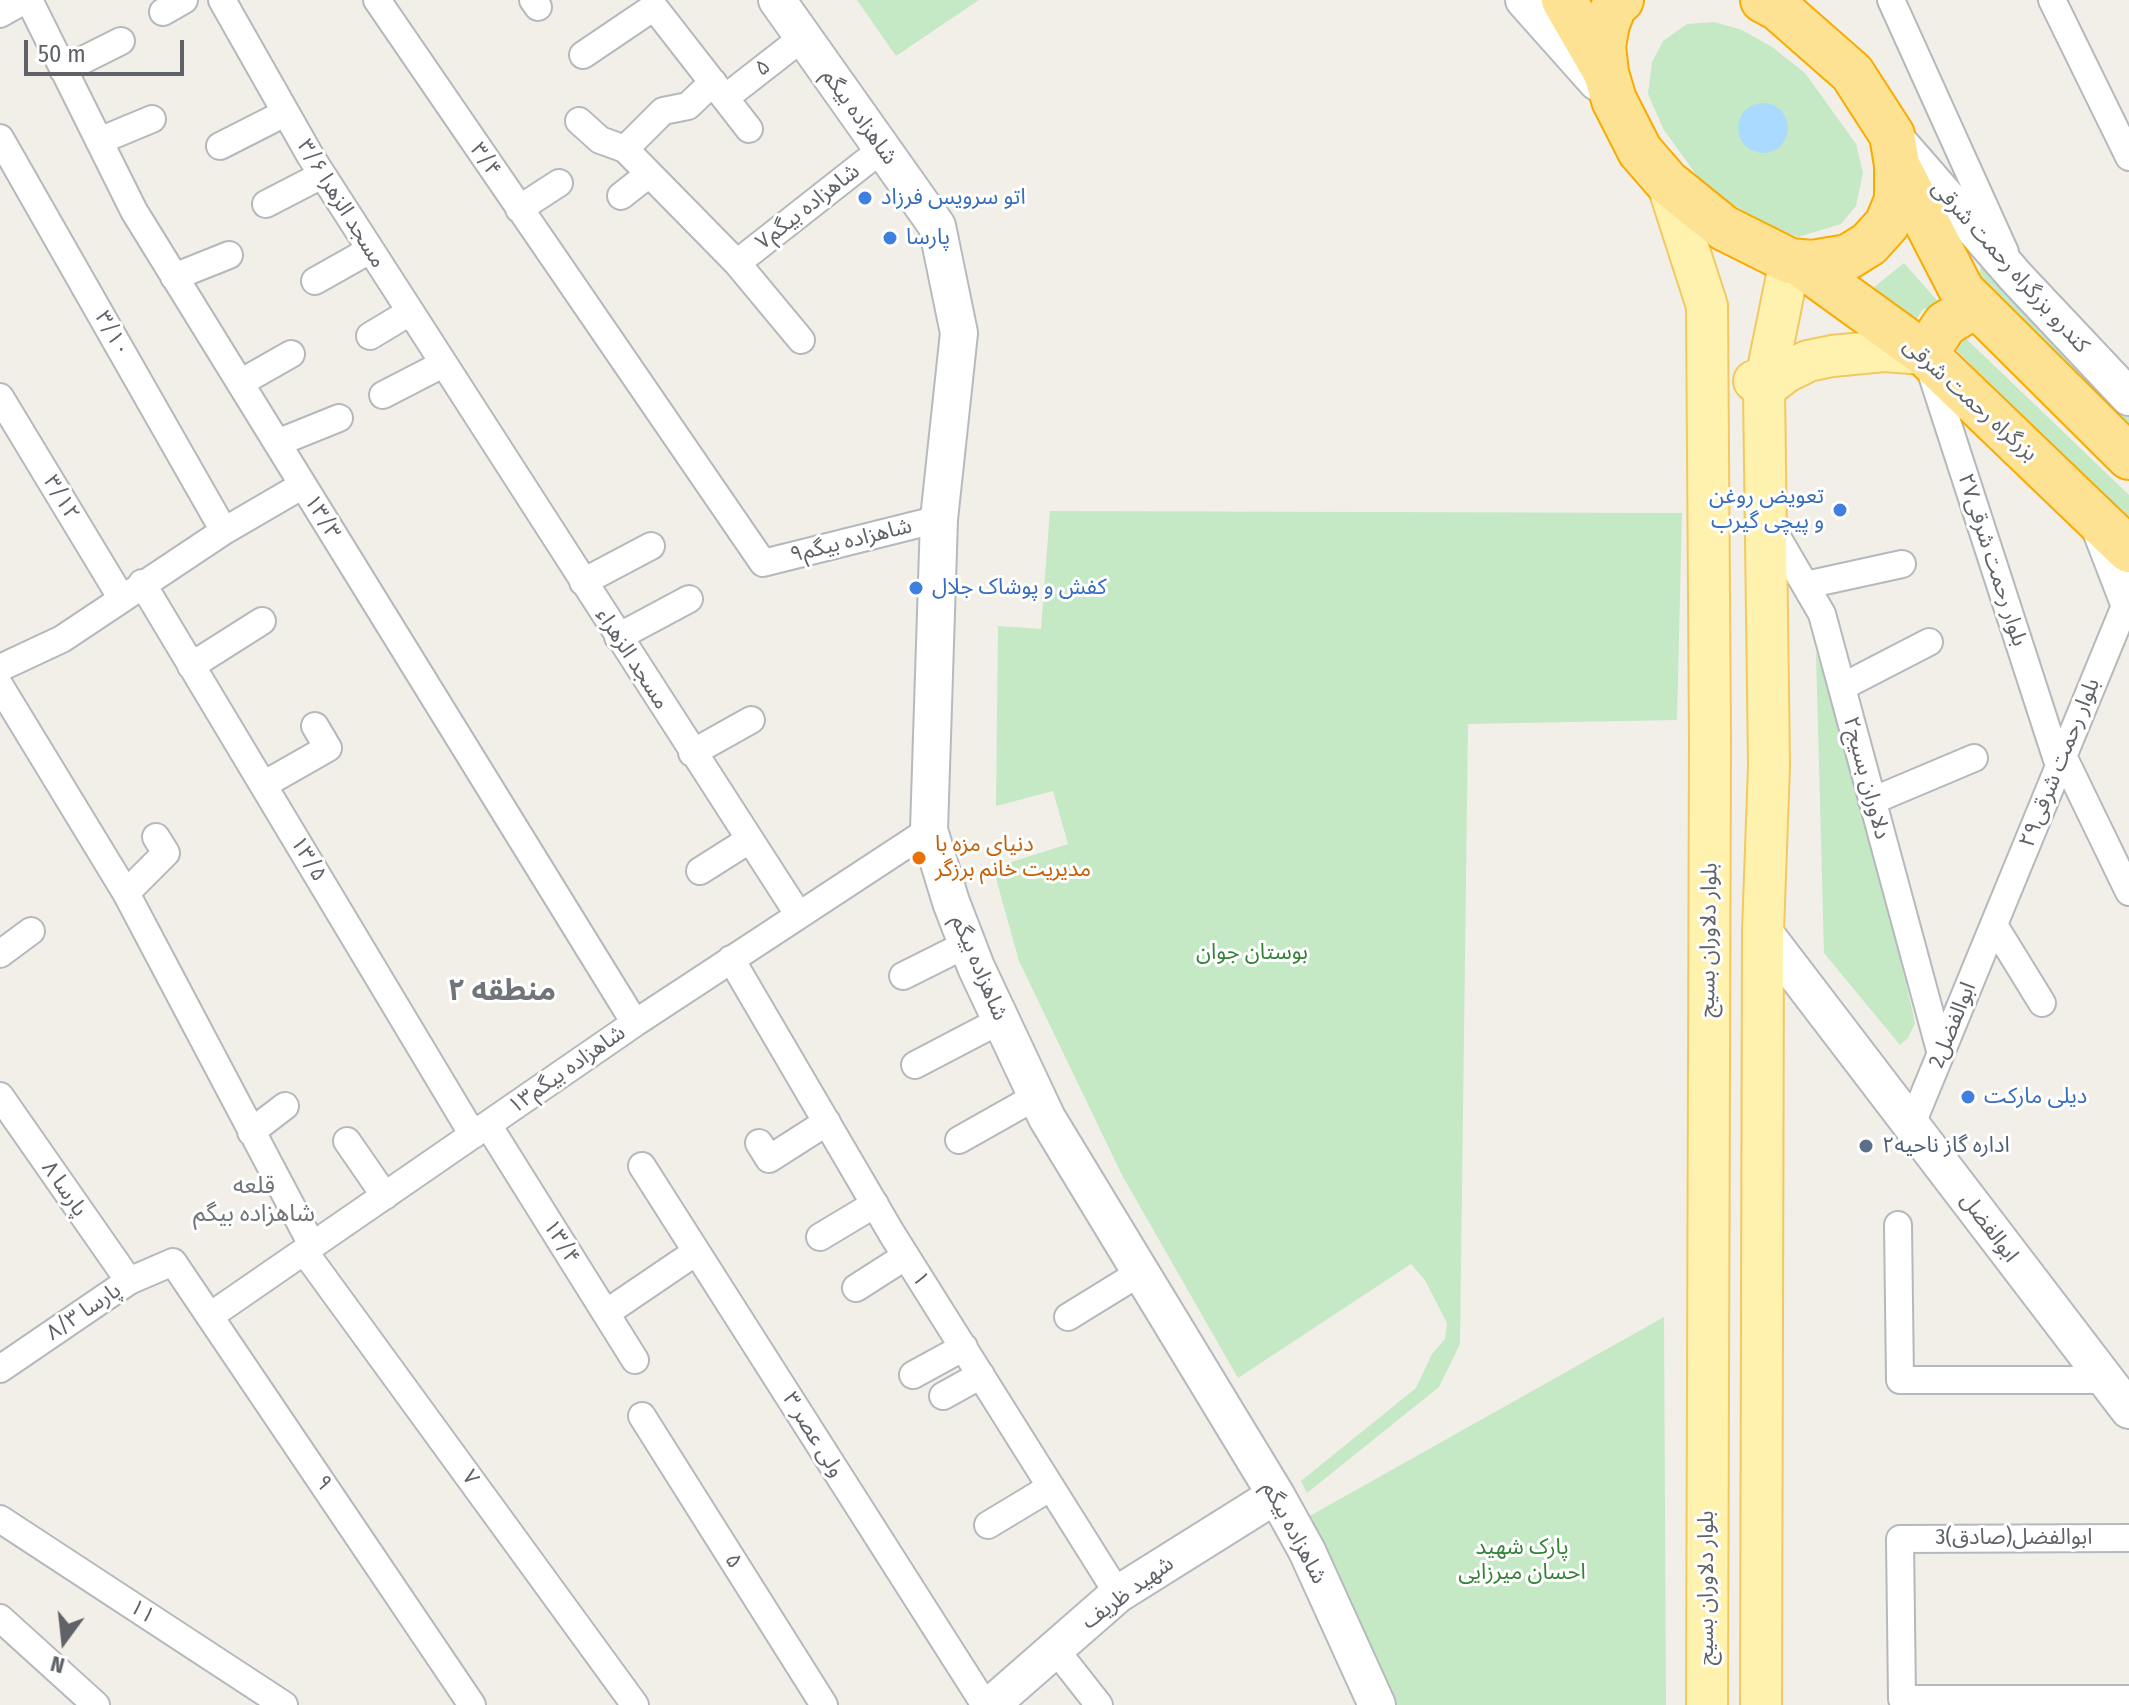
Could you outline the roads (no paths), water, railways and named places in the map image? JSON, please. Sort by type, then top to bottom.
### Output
[{"type":"highway","points":[[1564,0],[1610,87]]},
{"type":"highway","points":[[1610,87],[1603,46],[1607,24],[1621,0]]},
{"type":"highway","points":[[1763,0],[1778,8],[1852,73],[1895,150],[1962,291],[2129,457]]},
{"type":"highway","name":"بزرگراه رحمت شرقی","points":[[1610,87],[1640,151],[1667,182],[1724,228],[1795,262],[1925,354],[2129,550]]},
{"type":"highway","points":[[1795,262],[1848,257],[1869,244],[1887,224],[1897,200],[1895,150]]},
{"type":"highway","points":[[1925,354],[1945,324],[1976,305]]},
{"type":"main road","name":"بلوار دلاوران بسیج","points":[[1667,182],[1707,306],[1707,1705]]},
{"type":"main road","points":[[1761,1705],[1763,931],[1769,766],[1763,514],[1764,389],[1795,262]]},
{"type":"main road","points":[[1764,389],[1808,361],[1884,351],[1925,354]]},
{"type":"main road","points":[[1709,383],[1727,370],[1746,374],[1764,389]]},
{"type":"main road","points":[[1707,1314],[1762,1315]]},
{"type":"street","points":[[0,14],[27,0]]},
{"type":"street","name":"۱۳/۳","points":[[27,0],[134,211],[635,1023]]},
{"type":"street","name":"مسجد الزهرا ۳/۶","points":[[222,0],[322,175],[468,403]]},
{"type":"street","name":"۳/۴","points":[[377,0],[763,563]]},
{"type":"street","name":"شاهزاده بیگم","points":[[777,0],[937,226],[959,333],[939,519],[929,830],[967,944],[1037,1096],[1307,1551],[1377,1705]]},
{"type":"street","points":[[1524,0],[1610,87]]},
{"type":"street","points":[[1891,0],[2016,277]]},
{"type":"street","points":[[2052,0],[2129,157]]},
{"type":"street","points":[[583,55],[654,7],[749,129]]},
{"type":"street","name":"۵","points":[[625,149],[663,111],[688,106],[719,90],[802,38]]},
{"type":"street","points":[[63,70],[121,41]]},
{"type":"street","points":[[220,146],[285,113]]},
{"type":"street","points":[[99,141],[152,119]]},
{"type":"street","points":[[579,121],[600,140],[625,149],[737,263]]},
{"type":"street","name":"۳/۱۰","points":[[0,138],[224,531]]},
{"type":"street","name":"شاهزاده بیگم۷","points":[[801,340],[737,263],[882,149]]},
{"type":"street","name":"کندرو بزرگراه رحمت شرقی","points":[[1895,150],[2129,397]]},
{"type":"street","points":[[621,196],[649,174]]},
{"type":"street","points":[[266,204],[322,175]]},
{"type":"street","points":[[519,209],[559,183]]},
{"type":"street","points":[[315,281],[370,250]]},
{"type":"street","points":[[174,277],[229,255]]},
{"type":"street","points":[[370,336],[410,312]]},
{"type":"street","points":[[240,383],[291,354]]},
{"type":"street","name":"بلوار رحمت شرقی۲۷","points":[[1925,354],[2061,761],[2129,892]]},
{"type":"street","points":[[383,395],[443,364]]},
{"type":"street","name":"۳/۱۲","points":[[0,397],[132,591]]},
{"type":"street","name":"مسجد الزهراء","points":[[468,403],[798,914]]},
{"type":"street","points":[[277,443],[339,418]]},
{"type":"street","points":[[0,668],[62,639],[224,531],[303,485]]},
{"type":"street","name":"دلاوران بسیج۲","points":[[1763,514],[1822,614],[1941,1054]]},
{"type":"street","points":[[2097,518],[2128,602]]},
{"type":"street","name":"شاهزاده بیگم۹","points":[[763,563],[939,519]]},
{"type":"street","points":[[583,582],[651,546]]},
{"type":"street","points":[[1806,585],[1902,564]]},
{"type":"street","name":"۱۳/۵","points":[[132,591],[191,666],[480,1130]]},
{"type":"street","points":[[618,637],[689,599]]},
{"type":"street","name":"بلوار رحمت شرقی۲۹","points":[[1994,925],[2128,602]]},
{"type":"street","points":[[191,666],[262,621]]},
{"type":"street","points":[[1842,687],[1929,642]]},
{"type":"street","name":"۷","points":[[0,686],[126,893],[308,1248],[635,1705]]},
{"type":"street","points":[[692,753],[751,720]]},
{"type":"street","points":[[263,785],[328,748],[315,726]]},
{"type":"street","points":[[1872,801],[1974,758]]},
{"type":"street","name":"شاهزاده بیگم۱۳","points":[[210,1316],[635,1023],[929,830]]},
{"type":"street","points":[[126,893],[166,853],[156,837]]},
{"type":"street","points":[[700,871],[749,840]]},
{"type":"street","points":[[1994,925],[2042,1003]]},
{"type":"street","name":"ابوالفضل2","points":[[1911,1126],[1994,925]]},
{"type":"street","points":[[0,954],[31,931]]},
{"type":"street","name":"ابوالفضل","points":[[1763,931],[2129,1410]]},
{"type":"street","points":[[903,976],[967,944]]},
{"type":"street","name":"۱","points":[[731,959],[906,1256],[1118,1594]]},
{"type":"street","points":[[915,1065],[1001,1020]]},
{"type":"street","name":"۸ پارسا","points":[[0,1096],[129,1281]]},
{"type":"street","points":[[959,1140],[1037,1096]]},
{"type":"street","points":[[251,1132],[285,1106]]},
{"type":"street","points":[[759,1143],[769,1159],[827,1122]]},
{"type":"street","name":"۱۳/۴","points":[[480,1130],[635,1360]]},
{"type":"street","points":[[347,1141],[385,1196]]},
{"type":"street","name":"ولی عصر ۳","points":[[642,1166],[985,1705]]},
{"type":"street","points":[[820,1237],[875,1204]]},
{"type":"street","points":[[1898,1225],[1900,1380],[2106,1380]]},
{"type":"street","points":[[606,1313],[696,1252]]},
{"type":"street","points":[[856,1288],[906,1256]]},
{"type":"street","name":"۸/۳ پارسا","points":[[0,1369],[129,1281],[173,1262]]},
{"type":"street","name":"۹","points":[[173,1262],[472,1705]]},
{"type":"street","points":[[1068,1317],[1141,1272]]},
{"type":"street","points":[[913,1375],[964,1347]]},
{"type":"street","points":[[943,1396],[981,1375]]},
{"type":"street","name":"۵","points":[[642,1416],[824,1705]]},
{"type":"street","points":[[988,1525],[1051,1487]]},
{"type":"street","name":"شهید ظریف","points":[[991,1705],[1118,1594],[1276,1495]]},
{"type":"street","name":"۱۱","points":[[0,1519],[284,1705]]},
{"type":"street","name":"3ابوالفضل(صادق)","points":[[2129,1538],[1900,1539],[1902,1699],[2129,1699]]},
{"type":"street","points":[[0,1618],[96,1705]]},
{"type":"street","points":[[1055,1649],[1099,1705]]},
{"type":"water","points":[[1763,103],[1781,110],[1788,128],[1781,146],[1763,153],[1745,146],[1738,128],[1745,110]]},
{"type":"place","name":"اتو سرویس فرزاد","points":[[865,198]]},
{"type":"place","name":"پارسا","points":[[890,238]]},
{"type":"place","name":"تعویض روغن و پیچی گیرب","points":[[1840,510]]},
{"type":"place","name":"کفش و پوشاک جلال","points":[[916,588]]},
{"type":"place","name":"دنیای مزه با مدیریت خانم برزگر","points":[[919,858]]},
{"type":"place","name":"دیلی مارکت","points":[[1968,1097]]},
{"type":"place","name":"اداره گاز ناحیه۲","points":[[1866,1146]]},
{"type":"district","name":"منطقه ۲","points":[[502,992]]},
{"type":"district","name":"قلعه شاهزاده بیگم","points":[[254,1200]]},
{"type":"park label","name":"بوستان جوان","points":[[1252,953]]},
{"type":"park label","name":"پارک شهید احسان میرزایی","points":[[1522,1560]]}]
